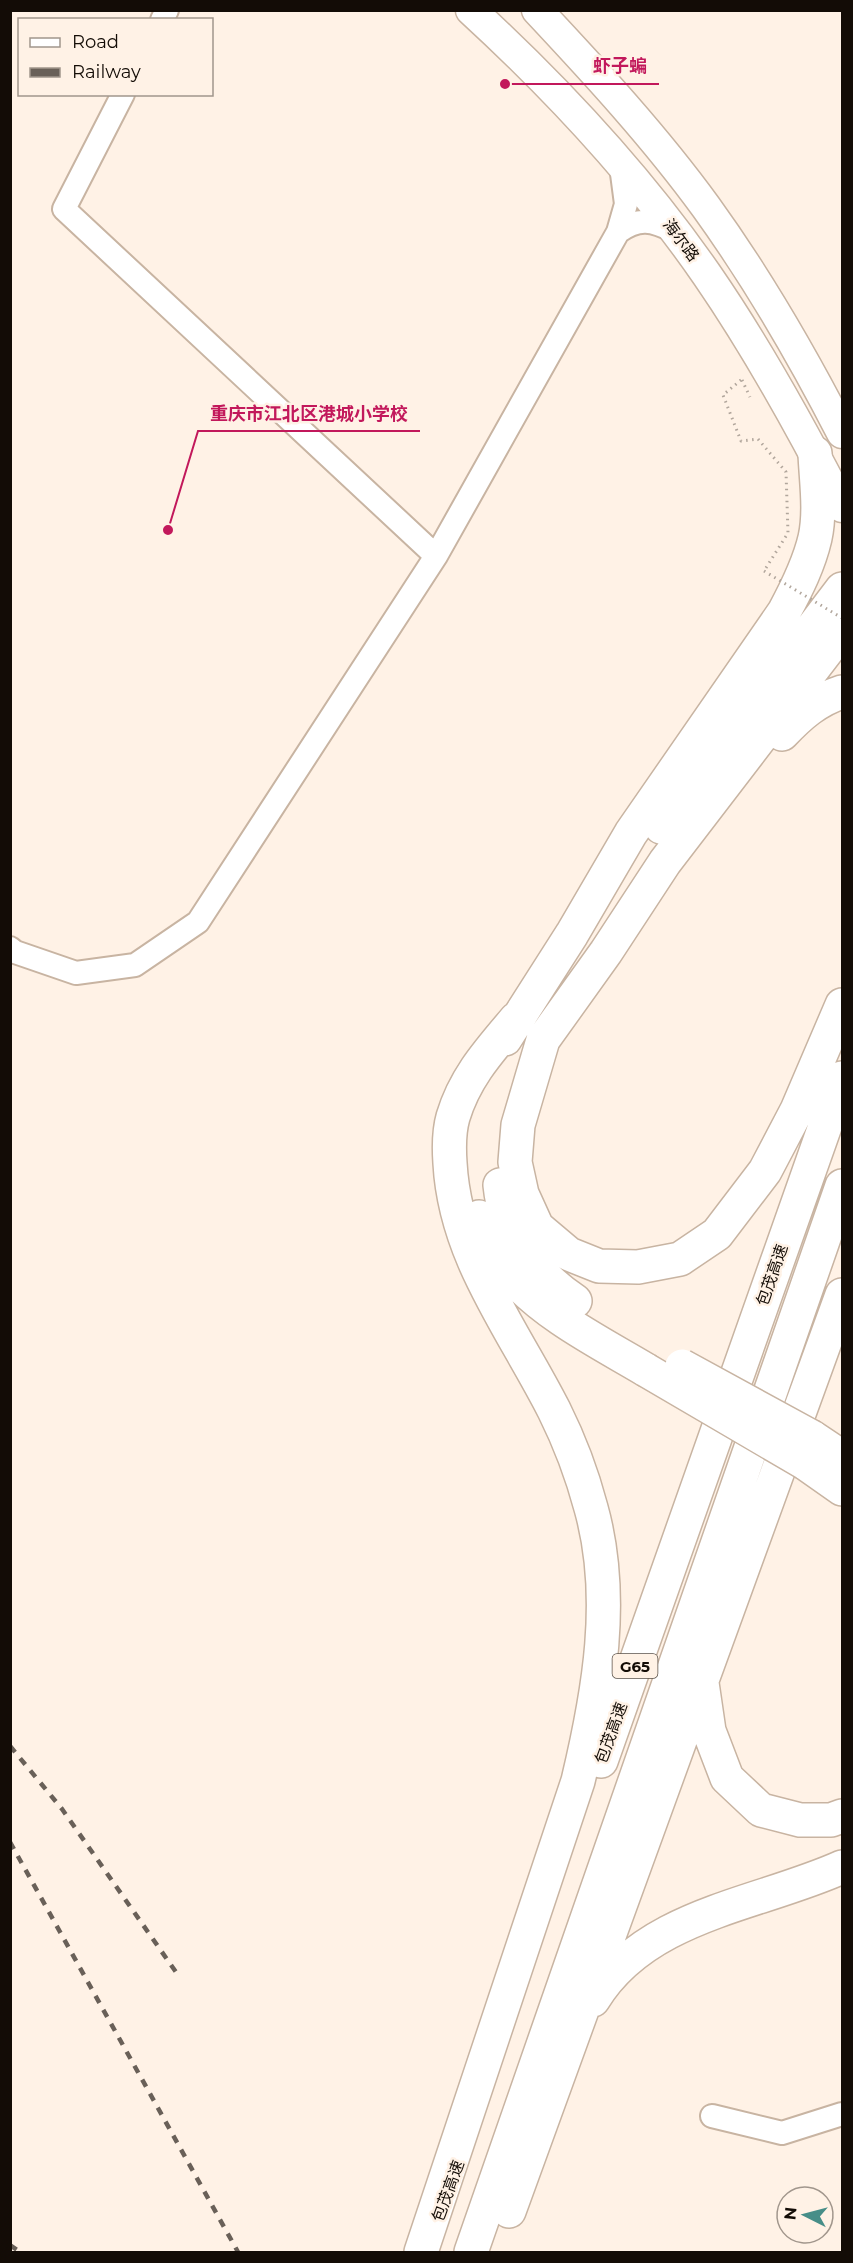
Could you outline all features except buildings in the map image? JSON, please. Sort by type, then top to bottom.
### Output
[{"type":"highway","points":[[815,453],[818,502],[816,536],[804,574],[784,612],[631,834],[572,934],[516,1019],[483,1081],[471,1123],[468,1153],[477,1211],[491,1247],[508,1274],[538,1303],[646,1370],[809,1450],[843,1457]]},
{"type":"highway","points":[[572,934],[644,849],[843,589]]},
{"type":"highway","points":[[843,631],[665,862],[606,952],[514,1083],[501,1121],[497,1162],[501,1198],[515,1236],[530,1261],[553,1286],[588,1311],[682,1366],[809,1450],[843,1489]]},
{"type":"highway","points":[[606,952],[681,873],[782,733],[801,714],[823,698],[843,692]]},
{"type":"highway","points":[[543,1040],[518,1125],[515,1162],[522,1194],[537,1227],[569,1254],[599,1266],[638,1267],[680,1259],[717,1234],[770,1161],[797,1110],[843,1005]]},
{"type":"highway","points":[[421,2253],[578,1781],[596,1706],[603,1610],[601,1557],[592,1510],[576,1459],[554,1410],[503,1322],[470,1255],[451,1189],[449,1151],[452,1119],[470,1074],[516,1019]]},
{"type":"highway","name":"包茂高速","points":[[426,2253],[843,1078]]},
{"type":"highway","name":"G65","points":[[471,2253],[843,1186]]},
{"type":"highway","points":[[494,2253],[701,1679],[843,1295]]},
{"type":"highway","points":[[701,1679],[709,1731],[727,1778],[762,1810],[800,1820],[831,1820],[843,1816]]},
{"type":"highway","points":[[570,2041],[605,1981],[639,1949],[676,1928],[721,1910],[811,1881],[843,1867]]},
{"type":"main road","name":"海尔路","points":[[471,10],[530,64],[676,232],[737,320],[815,453],[843,507]]},
{"type":"main road","points":[[537,10],[595,71],[705,206],[771,305],[843,433]]},
{"type":"street","points":[[122,96],[64,209],[436,556]]},
{"type":"street","points":[[10,948],[15,952],[76,973],[88,972],[135,965],[198,922],[436,556],[618,232],[626,204],[621,166]]},
{"type":"street","points":[[618,232],[630,224],[648,220],[676,232]]},
{"type":"street","points":[[712,2116],[782,2133],[843,2114]]},
{"type":"path","points":[[741,380],[723,395],[741,441],[758,439],[786,472],[788,533],[764,571],[843,618]]},
{"type":"railway","points":[[10,1746],[62,1809],[178,1975]]},
{"type":"railway","points":[[10,1842],[238,2252]]},
{"type":"railway","points":[[10,2245],[20,2252]]},
{"type":"place","name":"虾子蝙","points":[[505,84]]},
{"type":"place","name":"重庆市江北区港城小学校","points":[[168,530]]}]
